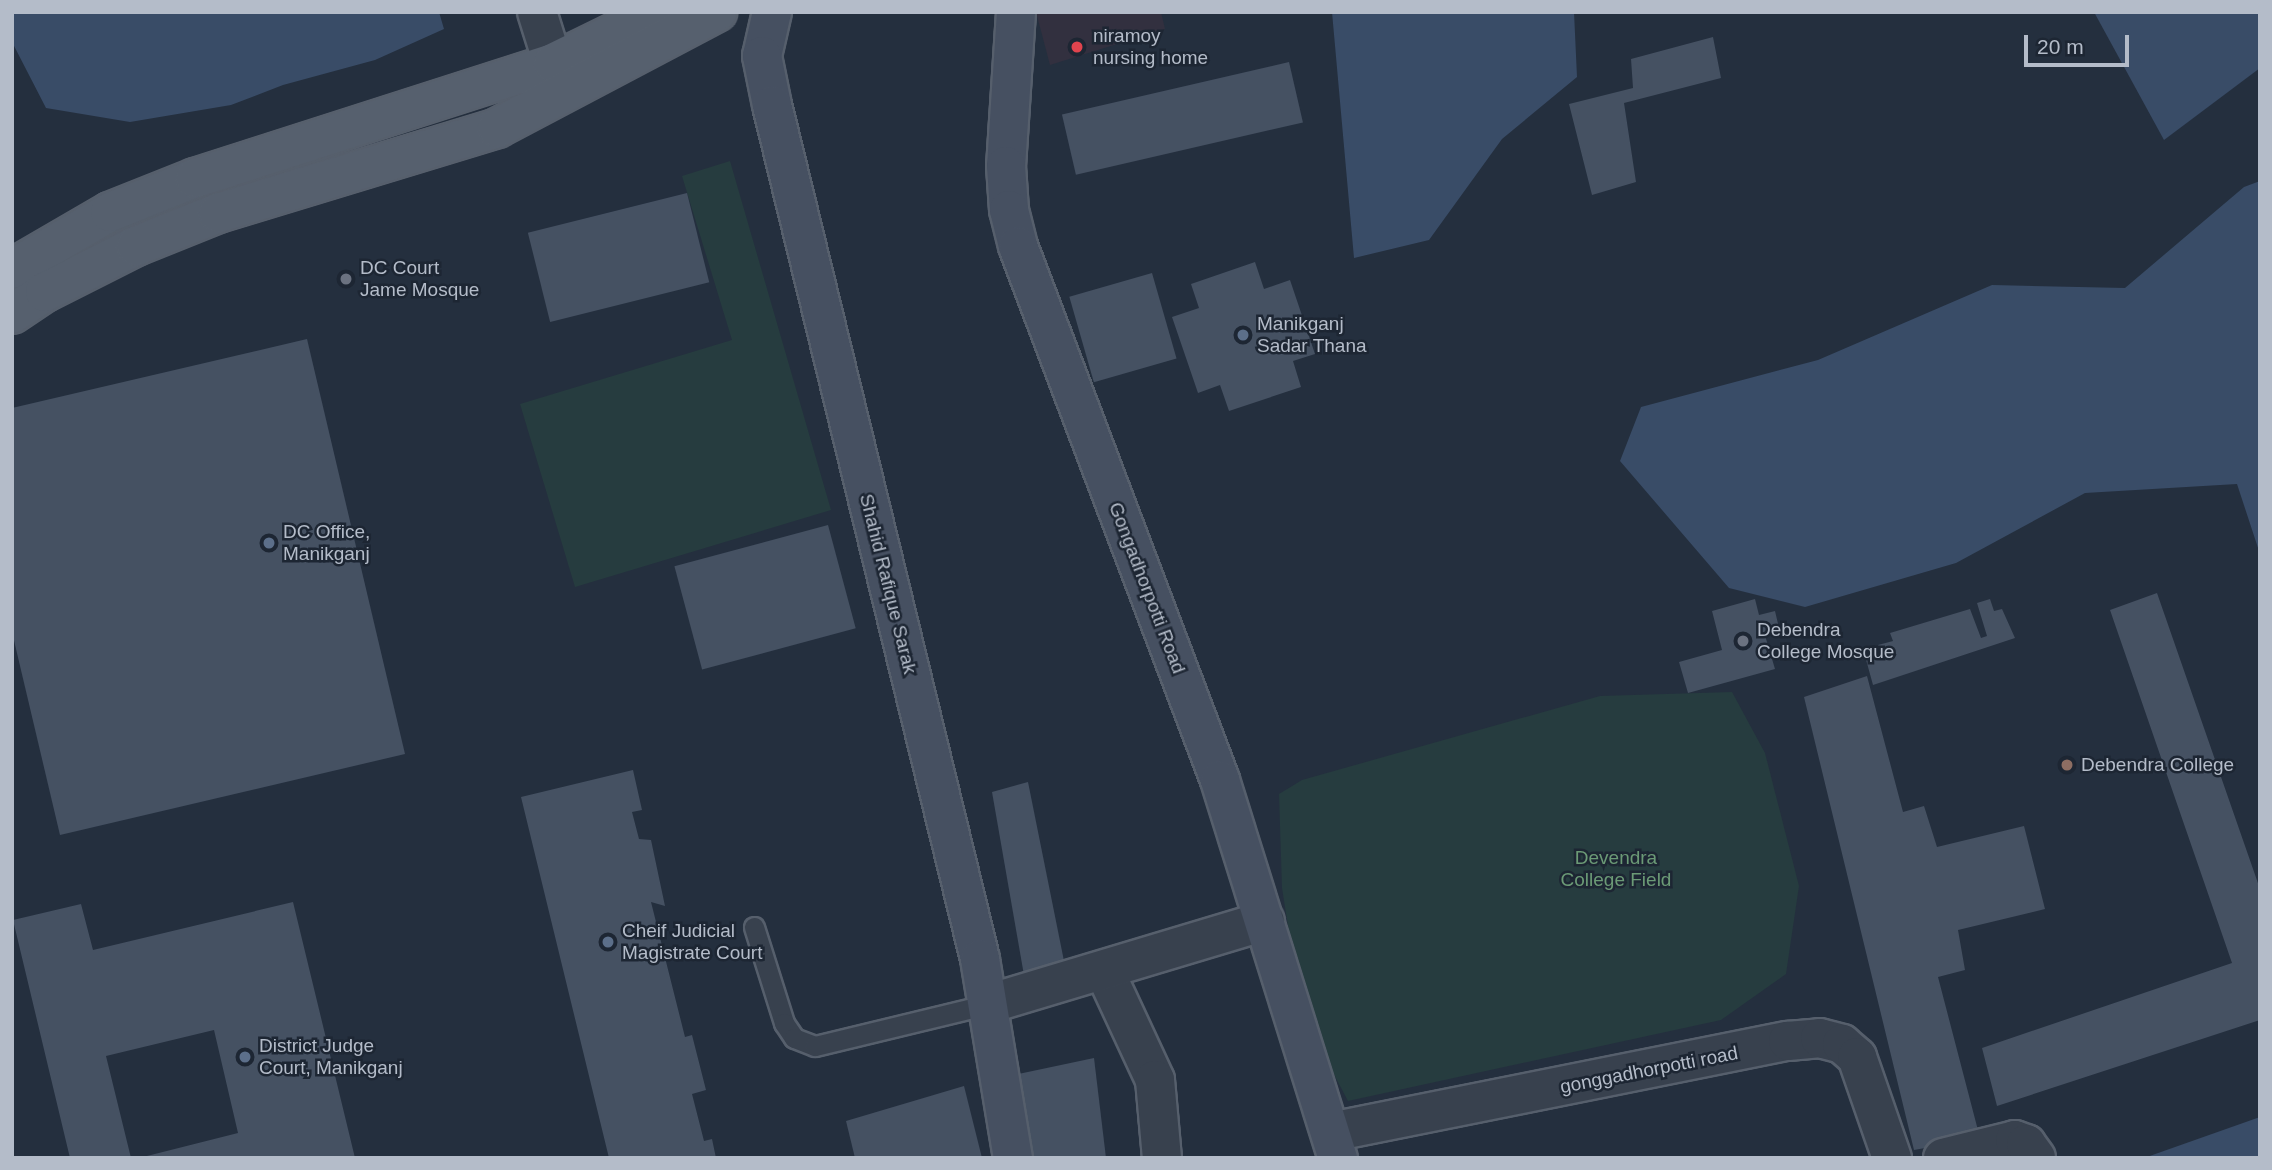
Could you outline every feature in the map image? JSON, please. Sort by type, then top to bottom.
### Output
[{"type":"main road","points":[[12,269],[110,212],[195,178],[553,63],[657,12]]},
{"type":"main road","points":[[12,314],[45,292],[136,246],[218,213],[497,128],[717,12]]},
{"type":"street","points":[[537,12],[553,63]]},
{"type":"street","name":"Shahid Rafique Sarak","points":[[772,12],[762,56],[772,105],[988,1004],[1013,1158]]},
{"type":"street","name":"Gongadhorpotti Road","points":[[1016,12],[1006,166],[1009,210],[1018,246],[1220,780],[1252,925],[1335,1145]]},
{"type":"street","points":[[988,1004],[1252,925]]},
{"type":"street","points":[[1113,967],[1156,1080],[1162,1158]]},
{"type":"street","name":"gonggadhorpotti road","points":[[1335,1145],[1788,1041],[1820,1038],[1842,1044],[1857,1057],[1892,1158]]},
{"type":"street","points":[[1943,1158],[2015,1140],[2026,1144],[2036,1158]]},
{"type":"lane","points":[[754,927],[784,1023],[794,1038],[815,1046],[988,1004]]},
{"type":"shaded area","name":"niramoy nursing home","points":[[1036,12],[1161,12],[1165,29],[1050,65]]},
{"type":"green space","points":[[730,161],[831,510],[575,587],[520,404],[732,340],[682,176]]},
{"type":"green space","name":"Devendra College Field","points":[[1732,692],[1765,753],[1799,886],[1786,974],[1721,1020],[1348,1101],[1302,1014],[1282,888],[1279,794],[1302,780],[1600,696]]},
{"type":"water","points":[[12,12],[439,12],[444,29],[375,60],[283,85],[231,105],[130,122],[46,108],[12,42]]},
{"type":"water","points":[[1332,12],[1574,12],[1577,77],[1502,139],[1429,240],[1354,258]]},
{"type":"water","points":[[2094,12],[2260,12],[2260,68],[2164,140]]},
{"type":"water","points":[[2260,181],[2260,554],[2237,484],[2085,493],[1956,563],[1805,607],[1729,588],[1620,461],[1641,407],[1818,360],[1992,285],[2125,288],[2244,187]]},
{"type":"water","points":[[2260,1117],[2260,1158],[2144,1158]]},
{"type":"building","points":[[1713,37],[1721,78],[1624,103],[1636,182],[1592,195],[1569,104],[1633,88],[1631,59]]},
{"type":"building","points":[[1289,62],[1303,122],[1076,175],[1062,114]]},
{"type":"building","points":[[687,193],[709,282],[550,322],[528,233]]},
{"type":"building","name":"Manikganj Sadar Thana","points":[[1255,262],[1264,289],[1290,280],[1315,354],[1293,361],[1301,387],[1229,411],[1220,385],[1198,393],[1172,317],[1199,308],[1191,284]]},
{"type":"building","points":[[1152,273],[1177,359],[1094,382],[1069,297]]},
{"type":"building","points":[[307,339],[405,754],[60,835],[12,632],[12,408]]},
{"type":"building","points":[[828,525],[856,628],[702,670],[674,566]]},
{"type":"building","points":[[2157,593],[2260,889],[2260,1020],[1997,1106],[1982,1048],[2232,963],[2110,610]]},
{"type":"building","name":"Debendra College Mosque","points":[[1755,599],[1759,615],[1775,611],[1779,628],[1764,632],[1775,669],[1688,693],[1679,662],[1722,650],[1712,611]]},
{"type":"building","points":[[1990,599],[1994,611],[2002,609],[2015,638],[1873,685],[1865,656],[1881,652],[1878,645],[1893,641],[1890,633],[1970,609],[1981,638],[1987,636],[1977,603]]},
{"type":"building","points":[[1867,676],[1903,812],[1924,806],[1937,847],[2024,826],[2045,909],[1958,930],[1965,970],[1938,977],[1980,1138],[1914,1150],[1804,697]]},
{"type":"building","name":"Cheif Judicial Magistrate Court","points":[[633,770],[642,810],[632,812],[639,839],[651,840],[665,906],[651,902],[685,1037],[692,1035],[706,1090],[692,1094],[704,1141],[712,1139],[716,1158],[609,1158],[521,797]]},
{"type":"building","points":[[1028,782],[1065,966],[1025,981],[992,792]]},
{"type":"building","points":[[293,902],[355,1158],[139,1158],[238,1133],[214,1030],[106,1056],[131,1158],[70,1158],[13,920],[81,904],[93,950]]},
{"type":"building","points":[[1094,1058],[1106,1158],[1023,1158],[1009,1076]]},
{"type":"building","points":[[964,1086],[982,1158],[855,1158],[846,1121]]},
{"type":"place","name":"niramoy nursing home","points":[[1077,47]]},
{"type":"place","name":"DC Court Jame Mosque","points":[[346,279]]},
{"type":"place","name":"Manikganj Sadar Thana","points":[[1243,335]]},
{"type":"place","name":"DC Office, Manikganj","points":[[269,543]]},
{"type":"place","name":"Debendra College Mosque","points":[[1743,641]]},
{"type":"place","name":"Debendra College","points":[[2067,765]]},
{"type":"place","name":"Cheif Judicial Magistrate Court","points":[[608,942]]},
{"type":"place","name":"District Judge Court, Manikganj","points":[[245,1057]]}]
